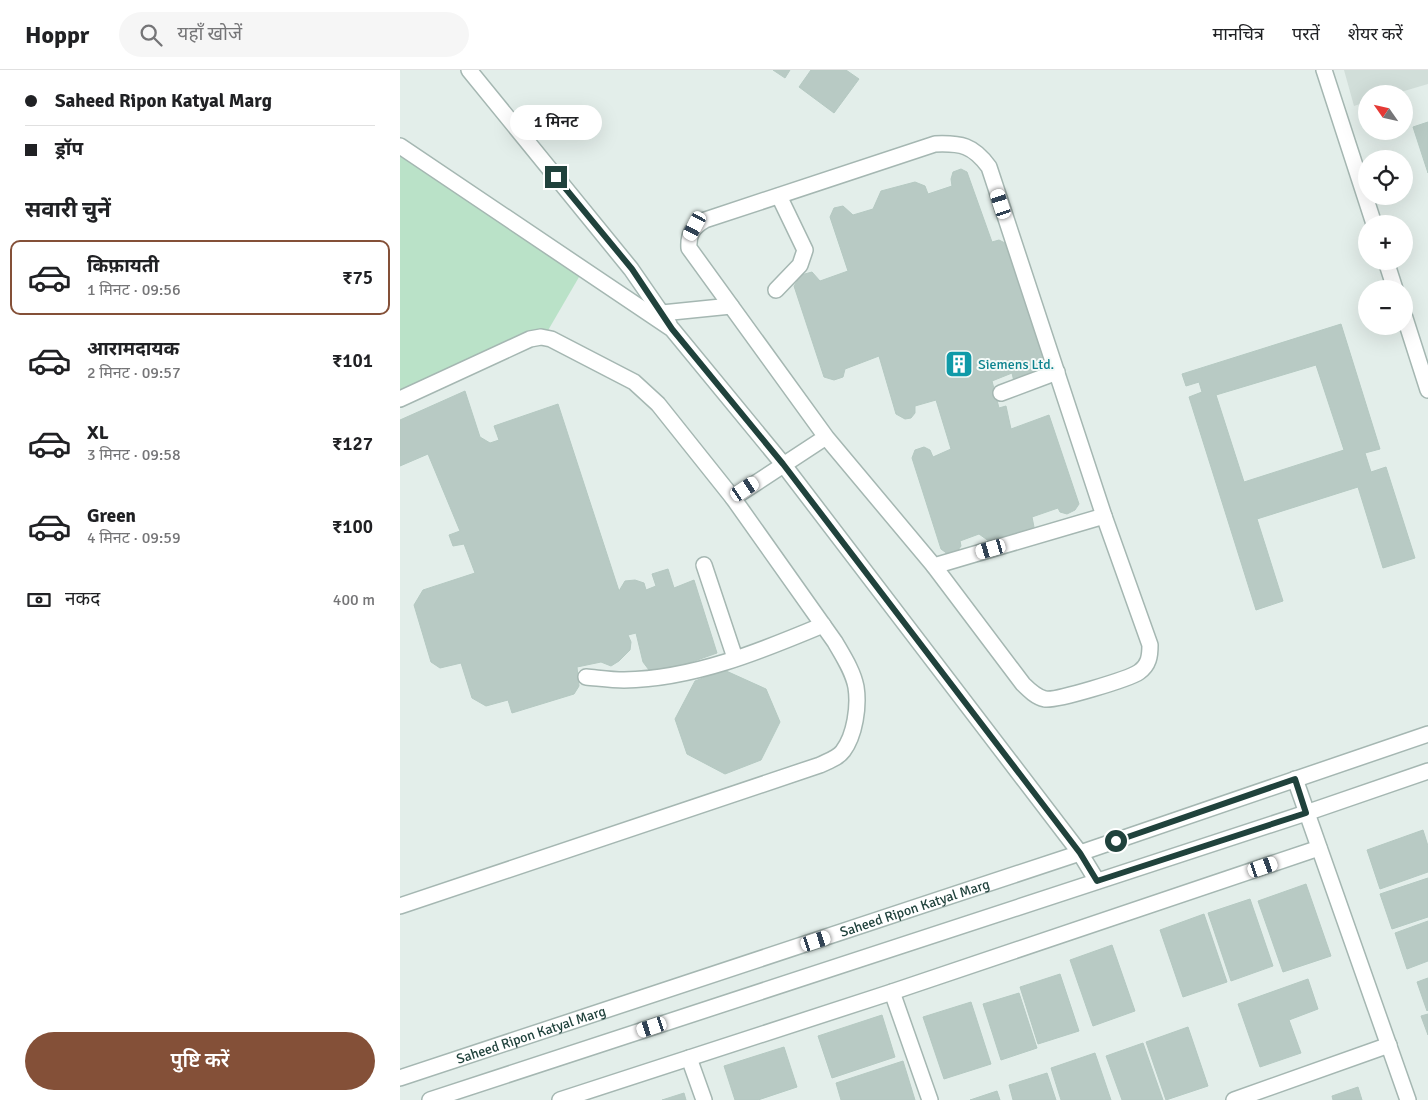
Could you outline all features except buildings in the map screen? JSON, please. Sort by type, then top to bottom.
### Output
[{"type":"street","points":[[469,70],[632,269],[672,329],[783,464],[1080,853],[1097,881]]},
{"type":"street","points":[[1324,70],[1371,215]]},
{"type":"street","points":[[935,144],[966,146],[979,153],[989,166],[1104,516],[1150,645],[1150,657],[1138,673],[1060,699],[1045,699],[1034,694],[1023,684],[934,566],[826,437],[731,306],[689,248],[688,238],[695,226],[705,220],[935,144]]},
{"type":"street","points":[[400,146],[672,329]]},
{"type":"street","points":[[776,290],[800,264],[805,250],[779,196]]},
{"type":"street","points":[[662,313],[731,306]]},
{"type":"street","points":[[1410,335],[1428,390]]},
{"type":"street","points":[[400,399],[530,339],[541,337],[608,367],[640,387],[658,404],[733,498],[823,625],[849,667],[856,688],[856,710],[849,739],[843,751],[835,758],[802,772],[400,906]]},
{"type":"street","points":[[1001,393],[1057,372]]},
{"type":"street","points":[[733,498],[826,437]]},
{"type":"street","points":[[934,566],[1104,516]]},
{"type":"street","points":[[704,565],[736,658]]},
{"type":"street","points":[[586,677],[624,680],[677,675],[736,658],[823,625]]},
{"type":"street","name":"Saheed Ripon Katyal Marg","points":[[400,1078],[1080,853],[1428,734]]},
{"type":"street","points":[[430,1100],[1306,813],[1428,771]]},
{"type":"street","points":[[1295,779],[1408,1100]]},
{"type":"street","points":[[560,1100],[892,992],[1319,848]]},
{"type":"street","points":[[892,992],[930,1100]]},
{"type":"street","points":[[1234,1100],[1389,1045]]},
{"type":"street","points":[[689,1058],[704,1100]]},
{"type":"shaded area","points":[[1344,70],[1428,70],[1428,84],[1413,88],[1413,85],[1358,85],[1358,105],[1354,106]]},
{"type":"green space","points":[[400,142],[586,265],[543,339],[400,402]]},
{"type":"place","name":"Siemens Ltd.","points":[[959,364]]},
{"type":"route","points":[[556,177],[632,269],[672,329],[783,464],[1080,853],[1097,881],[1306,813],[1295,779],[1116,841]]}]
